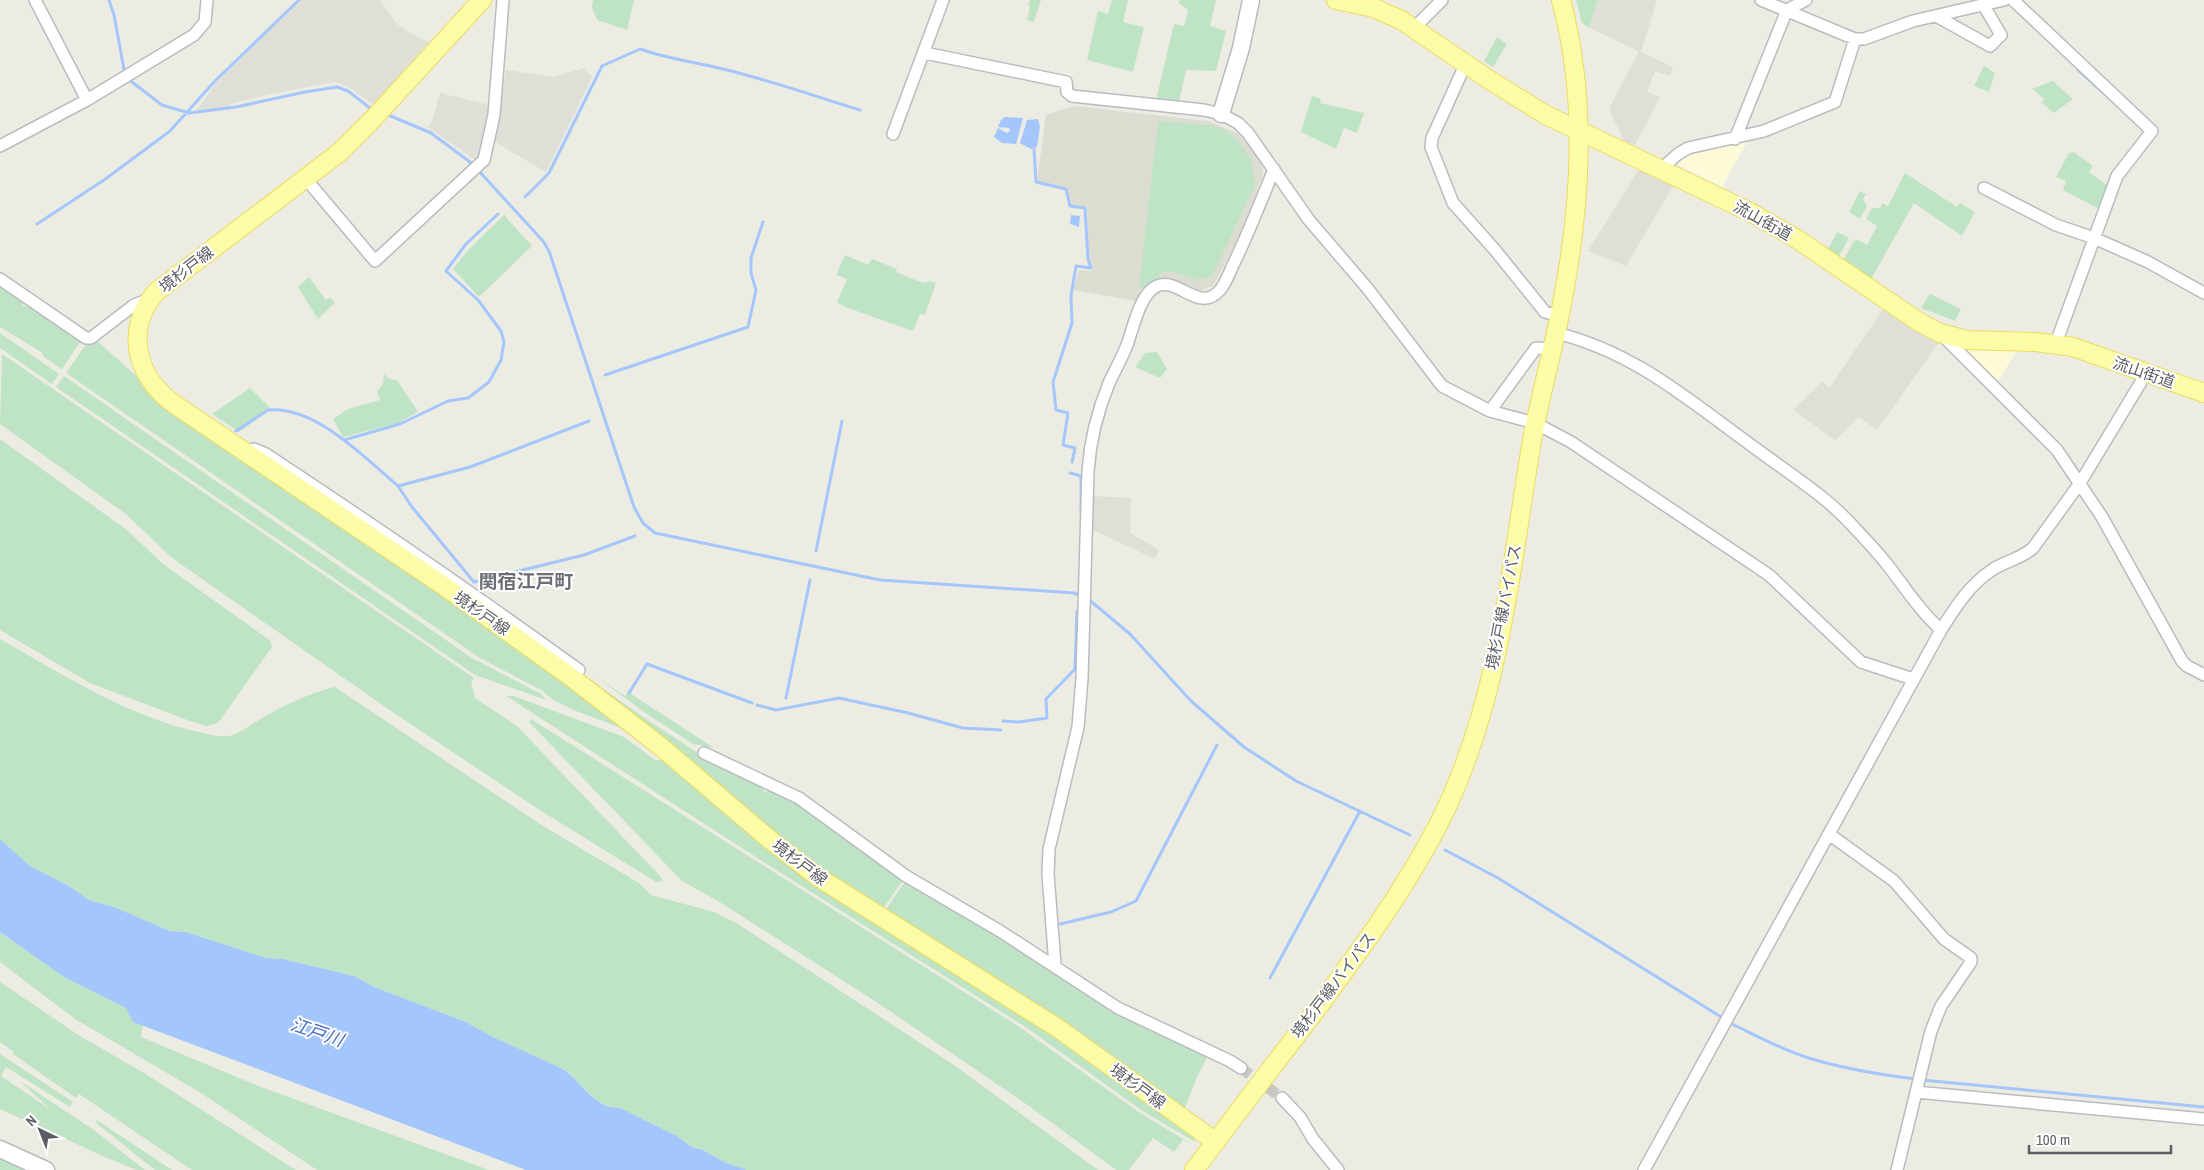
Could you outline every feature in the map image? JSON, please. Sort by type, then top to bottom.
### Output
[{"type":"main road","name":"境杉戸線","points":[[482,0],[372,120],[340,152],[166,284],[150,299],[141,317],[137,344],[139,361],[147,377],[164,397],[444,586],[571,677],[660,746],[769,839],[818,877],[1036,1014],[1216,1142]]},
{"type":"main road","name":"流山街道","points":[[1336,0],[1390,14],[1546,115],[1742,208],[1797,239],[1919,322],[1940,333],[1976,341],[2056,343],[2204,393]]},
{"type":"main road","name":"境杉戸線バイパス","points":[[1216,1142],[1371,935],[1419,860],[1456,785],[1473,744],[1484,706],[1518,531],[1535,423],[1556,333],[1577,196],[1579,131],[1574,59],[1561,0]]},
{"type":"main road","points":[[1196,1168],[1216,1142]]},
{"type":"street","points":[[35,0],[87,100]]},
{"type":"street","points":[[0,146],[87,100],[194,35],[205,22],[207,0]]},
{"type":"street","points":[[306,178],[375,261],[484,160],[494,115],[502,0]]},
{"type":"street","points":[[893,134],[943,0]]},
{"type":"street","points":[[1221,114],[1241,48],[1251,0]]},
{"type":"street","points":[[1414,28],[1442,0]]},
{"type":"street","points":[[1762,0],[1855,39],[1864,39],[1936,16],[2004,0]]},
{"type":"street","points":[[1735,139],[1787,10],[1806,0]]},
{"type":"street","points":[[2013,0],[2152,131],[2117,176],[2056,343]]},
{"type":"street","points":[[1936,16],[1990,46],[2000,35],[1984,6]]},
{"type":"street","points":[[1661,169],[1688,148],[1764,131],[1835,102],[1855,39]]},
{"type":"street","points":[[925,52],[1066,82],[1067,92],[1072,96],[1204,110],[1221,114],[1238,123],[1248,133],[1309,220],[1368,289],[1442,386],[1490,411],[1535,423],[1571,442],[1769,575],[1861,662],[1914,679]]},
{"type":"street","points":[[1466,63],[1432,138],[1431,146],[1453,203],[1506,262],[1545,312],[1556,333],[1580,340],[1646,369],[1689,398],[1795,477],[1851,524],[1885,562],[1919,609],[1941,630]]},
{"type":"street","points":[[1055,966],[1048,874],[1049,848],[1078,727],[1082,678],[1090,448],[1109,384],[1124,354],[1140,309],[1148,293],[1160,285],[1169,285],[1198,298],[1209,297],[1219,291],[1250,229],[1274,169]]},
{"type":"street","points":[[1984,188],[2056,225],[2094,238],[2148,262],[2204,293]]},
{"type":"street","points":[[0,280],[86,338],[91,338],[134,306],[150,299]]},
{"type":"street","points":[[1490,411],[1536,348],[1556,333]]},
{"type":"street","points":[[1940,333],[2050,440],[2107,525],[2182,661],[2187,666],[2204,675]]},
{"type":"street","points":[[1644,1170],[1941,630],[1970,589],[1984,575],[2024,555],[2033,548],[2080,483],[2141,382],[2145,372]]},
{"type":"street","points":[[243,452],[254,449],[282,465],[449,576],[579,670]]},
{"type":"street","points":[[704,753],[799,798],[906,876],[1055,966],[1118,1008],[1222,1057],[1241,1068]]},
{"type":"street","points":[[1829,834],[1894,881],[1944,939],[1971,958],[1971,962],[1941,1006],[1931,1031],[1897,1170]]},
{"type":"street","points":[[1917,1088],[2204,1119]]},
{"type":"street","points":[[1282,1098],[1300,1117],[1312,1139],[1338,1170]]},
{"type":"street","points":[[0,1149],[46,1170]]},
{"type":"shaded area","points":[[299,0],[380,0],[397,24],[413,35],[429,42],[374,105],[348,87],[335,82],[266,95],[230,104],[231,107],[195,112],[217,82]]},
{"type":"shaded area","points":[[1598,0],[1657,0],[1641,52],[1673,67],[1670,76],[1655,71],[1647,92],[1660,97],[1635,145],[1624,141],[1609,109],[1639,51],[1589,28]]},
{"type":"shaded area","points":[[584,68],[592,77],[546,172],[495,142],[506,70],[554,77]]},
{"type":"shaded area","points":[[440,93],[494,106],[486,141],[477,161],[427,127],[432,122]]},
{"type":"shaded area","points":[[1073,106],[1208,121],[1237,133],[1251,147],[1262,164],[1263,174],[1245,226],[1213,286],[1199,291],[1169,278],[1157,279],[1141,289],[1137,301],[1073,290],[1079,270],[1093,271],[1089,259],[1087,207],[1071,206],[1067,188],[1037,181],[1046,115]]},
{"type":"shaded area","points":[[1748,140],[1722,187],[1672,162],[1685,152]]},
{"type":"shaded area","points":[[1640,168],[1675,183],[1626,266],[1588,251]]},
{"type":"shaded area","points":[[1884,308],[1940,341],[1877,430],[1859,417],[1835,440],[1793,410],[1822,382],[1830,387]]},
{"type":"shaded area","points":[[1961,347],[2018,349],[1996,384]]},
{"type":"shaded area","points":[[1091,496],[1131,498],[1130,533],[1159,550],[1155,559],[1091,529]]},
{"type":"green space","points":[[593,0],[634,0],[627,30],[597,20],[592,8]]},
{"type":"green space","points":[[1030,0],[1041,0],[1034,22],[1027,20]]},
{"type":"green space","points":[[1112,0],[1128,0],[1123,22],[1144,27],[1133,72],[1087,60],[1098,11],[1108,14]]},
{"type":"green space","points":[[1179,0],[1216,0],[1210,26],[1226,31],[1216,71],[1186,70],[1179,102],[1156,100],[1174,24],[1184,26],[1188,10],[1179,3]]},
{"type":"green space","points":[[1576,0],[1598,0],[1589,28],[1582,23]]},
{"type":"green space","points":[[1497,37],[1507,44],[1493,67],[1484,61]]},
{"type":"green space","points":[[1984,66],[1995,73],[1989,92],[1974,86]]},
{"type":"green space","points":[[2053,81],[2073,99],[2054,113],[2042,103],[2044,99],[2032,89]]},
{"type":"green space","points":[[1312,96],[1321,99],[1320,103],[1364,113],[1357,133],[1344,128],[1336,149],[1301,132]]},
{"type":"green space","points":[[1158,121],[1211,125],[1224,130],[1236,138],[1251,159],[1255,185],[1212,276],[1197,279],[1173,272],[1159,273],[1160,278],[1149,282],[1139,289]]},
{"type":"green space","points":[[2074,152],[2093,166],[2089,172],[2110,187],[2101,210],[2063,190],[2066,181],[2056,177],[2069,153]]},
{"type":"green space","points":[[1905,173],[1957,207],[1960,203],[1975,212],[1962,236],[1914,203],[1870,281],[1845,264],[1844,259],[1854,241],[1858,240],[1867,245],[1877,226],[1866,219],[1872,208],[1880,208],[1882,203],[1888,206]]},
{"type":"green space","points":[[1860,191],[1866,194],[1863,199],[1867,206],[1860,219],[1849,212]]},
{"type":"green space","points":[[504,215],[532,246],[479,297],[453,269],[468,250]]},
{"type":"green space","points":[[1837,232],[1849,238],[1839,256],[1835,257],[1827,251]]},
{"type":"green space","points":[[845,255],[868,265],[872,259],[897,269],[896,272],[923,283],[930,281],[936,283],[925,315],[920,314],[913,331],[845,307],[837,302],[847,279],[836,275]]},
{"type":"green space","points":[[309,277],[326,300],[330,297],[335,303],[318,319],[298,287]]},
{"type":"green space","points":[[0,284],[25,300],[22,305],[42,312],[82,339],[62,369],[44,357],[41,352],[0,327]]},
{"type":"green space","points":[[1930,294],[1961,309],[1955,321],[1921,308]]},
{"type":"green space","points":[[0,333],[59,374],[52,384],[0,348]]},
{"type":"green space","points":[[95,339],[143,382],[499,631],[624,729],[553,700],[543,691],[480,658],[66,373],[87,343],[90,344]]},
{"type":"green space","points":[[1157,352],[1167,369],[1160,378],[1135,367],[1145,353]]},
{"type":"green space","points":[[2,354],[474,678],[471,682],[475,698],[517,726],[663,881],[656,882],[538,809],[388,709],[172,558],[127,515],[0,424]]},
{"type":"green space","points":[[384,374],[389,379],[397,380],[418,412],[398,423],[343,437],[333,419],[348,409],[380,400],[377,391],[383,384]]},
{"type":"green space","points":[[64,376],[472,658],[541,694],[546,700],[475,675],[56,387]]},
{"type":"green space","points":[[250,388],[271,409],[239,432],[212,414]]},
{"type":"green space","points":[[0,439],[127,530],[163,564],[271,641],[272,647],[218,723],[207,726],[187,720],[90,683],[0,630]]},
{"type":"green space","points":[[257,453],[469,593],[640,715],[727,772],[730,768],[755,781],[766,793],[770,788],[807,807],[904,879],[882,910],[857,895]]},
{"type":"green space","points":[[0,639],[73,681],[124,706],[176,726],[214,735],[233,735],[286,705],[306,696],[335,687],[540,824],[639,883],[651,895],[714,912],[738,924],[954,1065],[1098,1170],[747,1170],[724,1162],[701,1149],[693,1148],[677,1136],[643,1119],[598,1102],[569,1073],[561,1068],[493,1037],[466,1022],[374,987],[354,976],[283,959],[266,958],[186,932],[170,931],[114,907],[89,900],[69,886],[30,866],[0,839]]},
{"type":"green space","points":[[594,675],[625,696],[628,692],[714,748],[693,744],[644,712]]},
{"type":"green space","points":[[506,696],[514,696],[624,737],[655,760],[670,760],[697,782],[1193,1136],[1195,1142],[1141,1110],[1027,1028],[773,868]]},
{"type":"green space","points":[[531,719],[1018,1026],[1140,1113],[1193,1145],[1183,1140],[1174,1152],[1153,1138],[1129,1170],[1116,1170],[1029,1106],[878,1003],[721,903],[682,881],[529,722]]},
{"type":"green space","points":[[906,880],[1208,1056],[1183,1112],[884,912]]},
{"type":"green space","points":[[0,932],[64,977],[126,1008],[133,1021],[143,1025],[141,1037],[261,1087],[489,1170],[317,1170],[201,1093],[75,1019],[0,962]]},
{"type":"green space","points":[[0,982],[80,1036],[144,1073],[296,1170],[192,1170],[79,1094],[76,1098],[13,1054],[14,1052],[0,1042]]},
{"type":"green space","points":[[0,1054],[73,1102],[70,1107],[6,1067],[1,1076],[50,1109],[20,1081],[94,1130],[145,1170],[137,1170],[107,1158],[0,1109]]},
{"type":"green space","points":[[97,1120],[172,1170],[155,1170],[96,1123]]},
{"type":"green space","points":[[0,1155],[28,1170],[0,1170]]},
{"type":"water","points":[[1005,117],[1023,118],[1016,144],[1002,143],[994,137],[998,128],[1007,133],[1010,131],[1009,128],[998,127],[1001,120]]},
{"type":"water","points":[[1038,119],[1040,127],[1037,147],[1031,149],[1020,143],[1027,120]]},
{"type":"water","points":[[1071,215],[1080,216],[1079,227],[1070,224]]},
{"type":"water","name":"江戸川","points":[[0,839],[30,866],[69,886],[89,900],[114,907],[170,931],[186,932],[266,958],[283,959],[354,976],[374,987],[466,1022],[493,1037],[561,1068],[602,1104],[620,1108],[677,1136],[693,1148],[701,1149],[724,1162],[747,1170],[526,1170],[133,1022],[126,1008],[64,977],[0,932]]},
{"type":"waterway","points":[[109,0],[114,15],[125,75]]},
{"type":"waterway","points":[[37,224],[104,180],[170,131],[215,81],[299,0]]},
{"type":"waterway","points":[[525,197],[549,173],[602,66],[640,49],[757,78],[860,110]]},
{"type":"waterway","points":[[2078,70],[2118,106]]},
{"type":"waterway","points":[[128,79],[162,105],[189,113],[236,107],[337,87],[348,91],[370,108]]},
{"type":"waterway","points":[[386,114],[431,133],[474,165]]},
{"type":"waterway","points":[[1034,149],[1036,182],[1066,189],[1070,206],[1085,208],[1088,259],[1091,268],[1076,266],[1071,296],[1072,323],[1053,382],[1056,410],[1068,413],[1063,445],[1075,448],[1072,462]]},
{"type":"waterway","points":[[478,170],[543,241],[549,251],[634,507],[643,523],[655,533],[880,580],[1074,593],[1081,596]]},
{"type":"waterway","points":[[344,440],[400,424],[448,401],[468,398],[489,382],[501,360],[504,342],[501,331],[478,300],[446,271],[466,244],[498,214]]},
{"type":"waterway","points":[[605,375],[748,327],[756,290],[751,273],[751,258],[763,222]]},
{"type":"waterway","points":[[236,431],[268,410],[286,411],[304,416],[321,424],[355,448],[398,486],[470,467],[589,421]]},
{"type":"waterway","points":[[816,551],[842,421]]},
{"type":"waterway","points":[[1070,473],[1081,476],[1081,511]]},
{"type":"waterway","points":[[398,486],[412,507],[474,582],[584,555],[635,536]]},
{"type":"waterway","points":[[786,698],[810,580]]},
{"type":"waterway","points":[[1087,598],[1130,634],[1191,701],[1244,747],[1296,781],[1410,835]]},
{"type":"waterway","points":[[1003,721],[1019,722],[1047,718],[1046,699],[1075,669],[1077,611]]},
{"type":"waterway","points":[[629,693],[647,664],[752,703]]},
{"type":"waterway","points":[[757,705],[776,710],[839,698],[908,713],[963,728],[1001,730]]},
{"type":"waterway","points":[[1060,924],[1111,912],[1136,901],[1217,745]]},
{"type":"waterway","points":[[1270,978],[1360,811]]},
{"type":"waterway","points":[[1445,850],[1498,878],[1734,1025],[1754,1035],[1786,1050],[1819,1061],[1867,1072],[1916,1079]]},
{"type":"waterway","points":[[1922,1080],[2204,1107]]},
{"type":"tunnel","points":[[1241,1068],[1282,1098]]},
{"type":"district","name":"関宿江戸町","points":[[526,581]]}]
